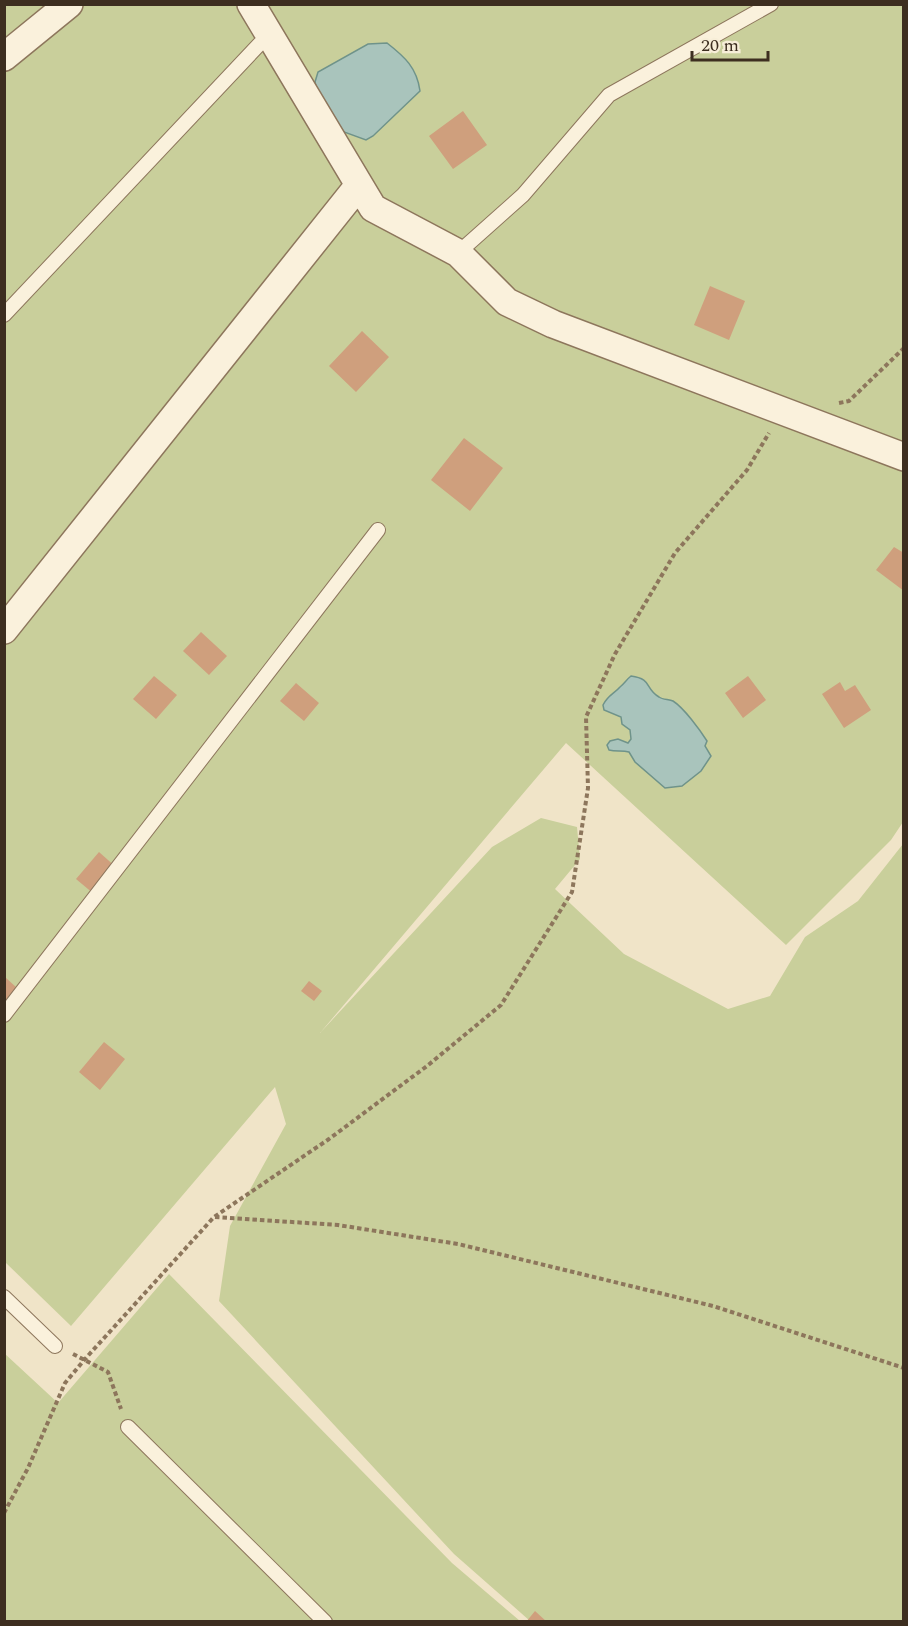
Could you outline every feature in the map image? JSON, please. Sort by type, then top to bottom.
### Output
[{"type":"street","points":[[4,57],[69,4]]},
{"type":"street","points":[[250,4],[373,208],[458,253],[507,302],[553,324],[903,458]]},
{"type":"street","points":[[4,630],[359,185]]},
{"type":"lane","points":[[458,253],[523,195],[609,95],[771,4]]},
{"type":"lane","points":[[4,315],[268,34]]},
{"type":"lane","points":[[4,1015],[378,530]]},
{"type":"lane","points":[[4,1297],[55,1346]]},
{"type":"lane","points":[[128,1427],[325,1622]]},
{"type":"path","points":[[838,403],[849,401],[903,348]]},
{"type":"path","points":[[4,1513],[28,1468],[65,1383],[214,1217],[329,1139],[427,1066],[501,1005],[572,892],[588,788],[586,717],[615,654],[675,553],[747,470],[782,411]]},
{"type":"path","points":[[214,1217],[338,1225],[458,1244],[713,1305],[903,1368]]},
{"type":"path","points":[[55,1346],[108,1372],[128,1427]]},
{"type":"green space","points":[[4,5],[903,5],[903,822],[891,840],[786,945],[566,743],[320,1033],[492,847],[541,818],[577,827],[580,859],[555,889],[624,954],[728,1009],[770,996],[805,937],[858,901],[903,844],[903,1621],[530,1621],[454,1554],[219,1301],[230,1226],[286,1124],[275,1087],[71,1326],[5,1262]]},
{"type":"green space","points":[[169,1274],[452,1563],[520,1621],[5,1621],[4,1353],[58,1403]]},
{"type":"water","points":[[387,43],[413,69],[420,91],[366,140],[344,132],[318,95],[315,82],[318,72],[368,44]]},
{"type":"water","points":[[631,676],[643,679],[654,694],[677,704],[707,741],[705,746],[711,756],[701,771],[682,786],[665,788],[635,762],[629,752],[609,750],[607,745],[610,741],[618,739],[628,743],[631,739],[630,730],[622,724],[621,717],[604,710],[603,705]]},
{"type":"building","points":[[463,111],[487,145],[453,169],[429,136]]},
{"type":"building","points":[[710,286],[745,301],[729,340],[694,325]]},
{"type":"building","points":[[362,331],[389,357],[356,392],[329,366]]},
{"type":"building","points":[[464,438],[503,468],[470,511],[431,480]]},
{"type":"building","points":[[894,547],[904,553],[904,591],[876,570]]},
{"type":"building","points":[[201,632],[227,656],[209,675],[183,651]]},
{"type":"building","points":[[154,676],[177,695],[156,719],[133,699]]},
{"type":"building","points":[[748,676],[766,700],[743,718],[725,693]]},
{"type":"building","points":[[840,682],[845,691],[855,685],[871,710],[844,728],[822,694]]},
{"type":"building","points":[[296,683],[319,703],[304,721],[280,701]]},
{"type":"building","points":[[99,852],[117,868],[94,894],[76,879]]},
{"type":"building","points":[[5,977],[17,988],[5,1002]]},
{"type":"building","points":[[309,981],[322,991],[314,1001],[301,991]]},
{"type":"building","points":[[104,1042],[125,1059],[100,1090],[79,1072]]},
{"type":"building","points":[[535,1611],[547,1622],[526,1622]]}]
